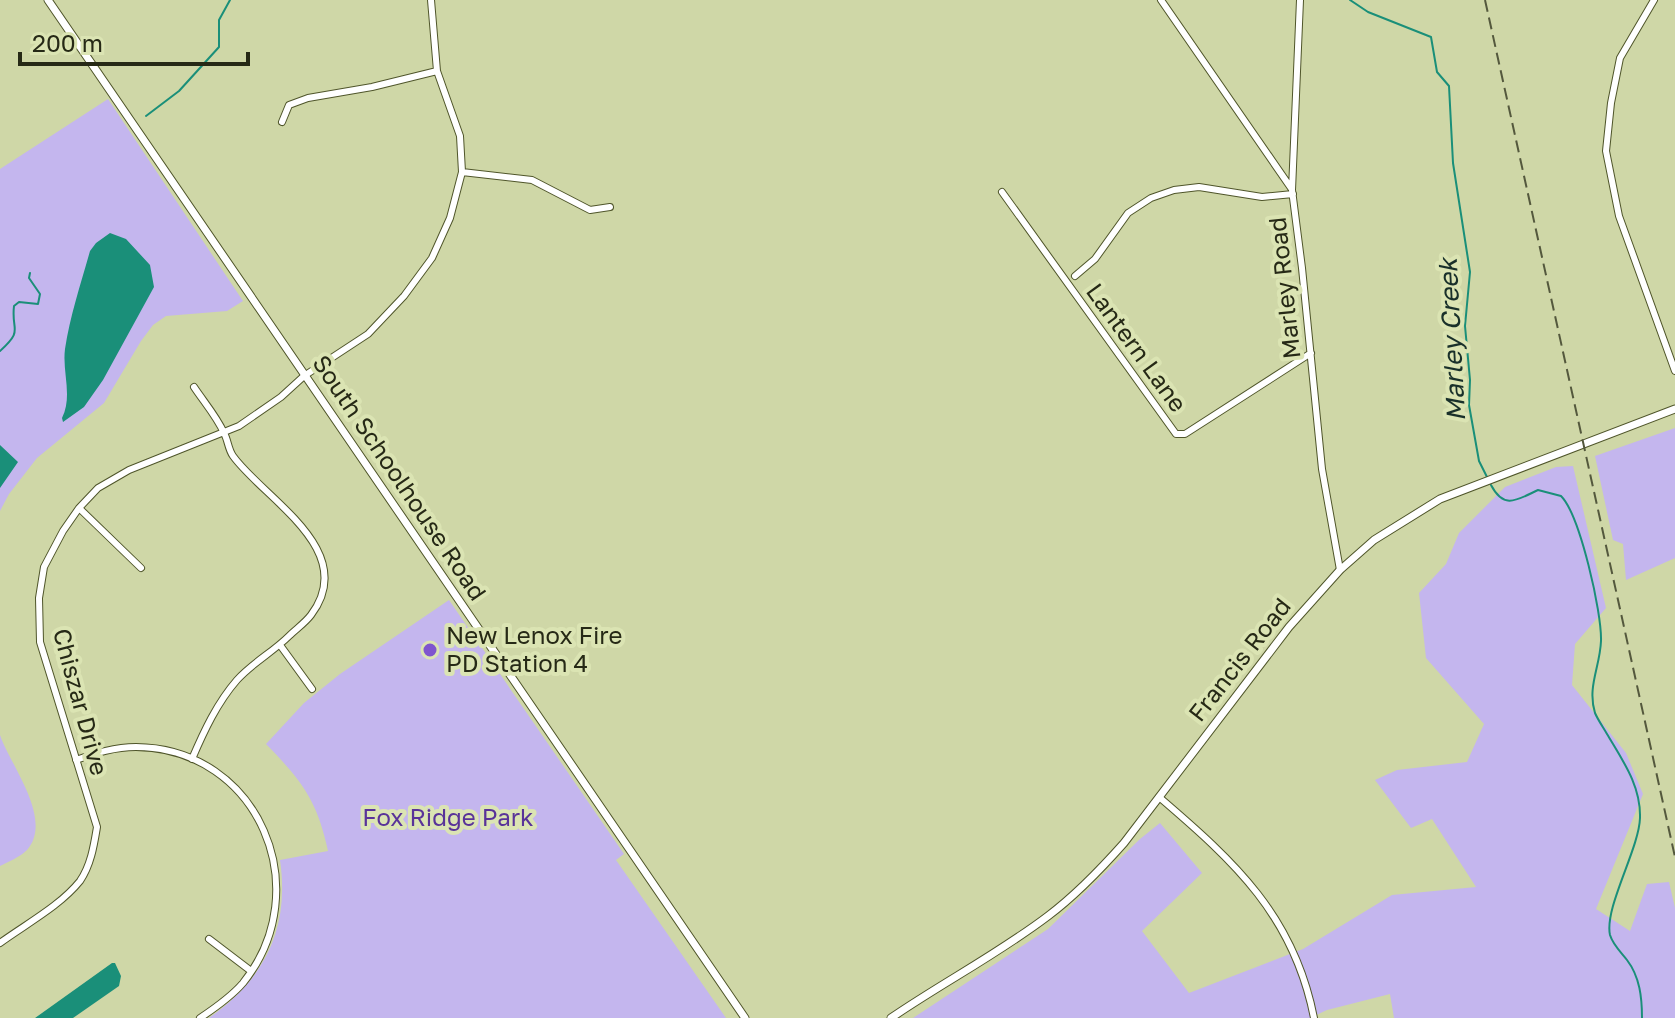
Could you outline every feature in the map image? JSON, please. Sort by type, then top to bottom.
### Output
[{"type":"street","name":"South Schoolhouse Road","points":[[48,0],[745,1018]]},
{"type":"street","name":"Chiszar Drive","points":[[0,943],[56,902],[80,880],[93,854],[97,827],[40,642],[39,598],[44,567],[63,531],[98,488],[129,470],[239,426],[281,397],[304,376],[368,334],[404,296],[432,258],[450,218],[462,172],[460,136],[437,71],[431,0]]},
{"type":"street","points":[[1075,276],[1095,259],[1128,213],[1151,198],[1174,190],[1199,187],[1262,197],[1292,192],[1161,0]]},
{"type":"street","name":"Marley Road","points":[[1300,0],[1292,192],[1324,484],[1340,570]]},
{"type":"street","points":[[1654,0],[1620,58],[1606,151],[1619,216],[1675,371]]},
{"type":"street","points":[[282,122],[289,105],[308,98],[437,71]]},
{"type":"street","points":[[462,172],[494,173],[532,180],[590,210],[610,207]]},
{"type":"street","name":"Lantern Lane","points":[[1002,192],[1176,434],[1185,434],[1311,353]]},
{"type":"street","points":[[192,759],[208,722],[238,679],[312,614],[323,588],[322,560],[311,538],[285,507],[231,454],[224,432],[194,387]]},
{"type":"street","name":"Francis Road","points":[[891,1018],[1030,928],[1074,895],[1124,843],[1289,627],[1340,570],[1374,540],[1415,512],[1468,487],[1675,409]]},
{"type":"street","points":[[79,508],[141,568]]},
{"type":"street","points":[[280,645],[312,689]]},
{"type":"street","points":[[76,760],[99,752],[138,747],[192,759],[219,774],[244,799],[263,827],[277,882],[275,918],[270,937],[251,971],[233,994],[200,1018]]},
{"type":"street","points":[[1159,797],[1209,840],[1253,885],[1284,933],[1308,986],[1314,1018]]},
{"type":"street","points":[[209,939],[251,971]]},
{"type":"green space","points":[[108,99],[243,301],[227,311],[166,316],[153,325],[104,403],[37,458],[0,511],[0,169]]},
{"type":"green space","points":[[1675,428],[1675,558],[1626,580],[1623,544],[1613,540],[1595,456]]},
{"type":"green space","points":[[1573,466],[1606,608],[1575,644],[1572,685],[1626,753],[1643,794],[1596,909],[1630,931],[1647,884],[1669,882],[1675,908],[1675,1018],[1394,1018],[1390,994],[1327,1010],[1310,1018],[913,1018],[1048,929],[1160,823],[1202,873],[1142,931],[1189,993],[1303,949],[1392,895],[1476,887],[1432,819],[1411,828],[1375,780],[1397,770],[1467,762],[1484,724],[1426,658],[1419,593],[1446,564],[1459,533],[1505,487],[1556,467]]},
{"type":"green space","name":"Fox Ridge Park","points":[[449,600],[624,854],[616,860],[726,1018],[209,1018],[245,986],[269,950],[281,908],[280,860],[328,851],[313,804],[289,769],[266,744],[304,703],[340,674]]},
{"type":"green space","points":[[0,735],[27,792],[36,823],[34,837],[27,850],[0,866]]},
{"type":"water","points":[[110,233],[126,239],[150,265],[154,287],[103,380],[84,407],[63,422],[67,401],[65,349],[73,312],[90,251]]},
{"type":"water","points":[[0,445],[18,462],[0,488]]},
{"type":"water","points":[[115,963],[121,976],[119,986],[73,1018],[35,1018]]},
{"type":"waterway","points":[[146,116],[179,91],[219,47],[219,20],[230,0]]},
{"type":"waterway","name":"Marley Creek","points":[[1350,0],[1368,12],[1431,37],[1437,72],[1449,86],[1453,163],[1470,272],[1465,326],[1469,405],[1479,461],[1488,479]]},
{"type":"waterway","points":[[0,351],[14,334],[14,306],[19,302],[38,304],[40,294],[29,278],[30,273]]},
{"type":"waterway","name":"Marley Creek","points":[[1491,485],[1501,498],[1512,501],[1538,490],[1561,496],[1582,543],[1594,588],[1601,641],[1593,704],[1595,713],[1630,774],[1640,806],[1638,831],[1612,910],[1610,935],[1637,981],[1642,1018]]},
{"type":"railway","points":[[1485,0],[1675,857]]},
{"type":"place","name":"New Lenox Fire PD Station 4","points":[[430,650]]}]
